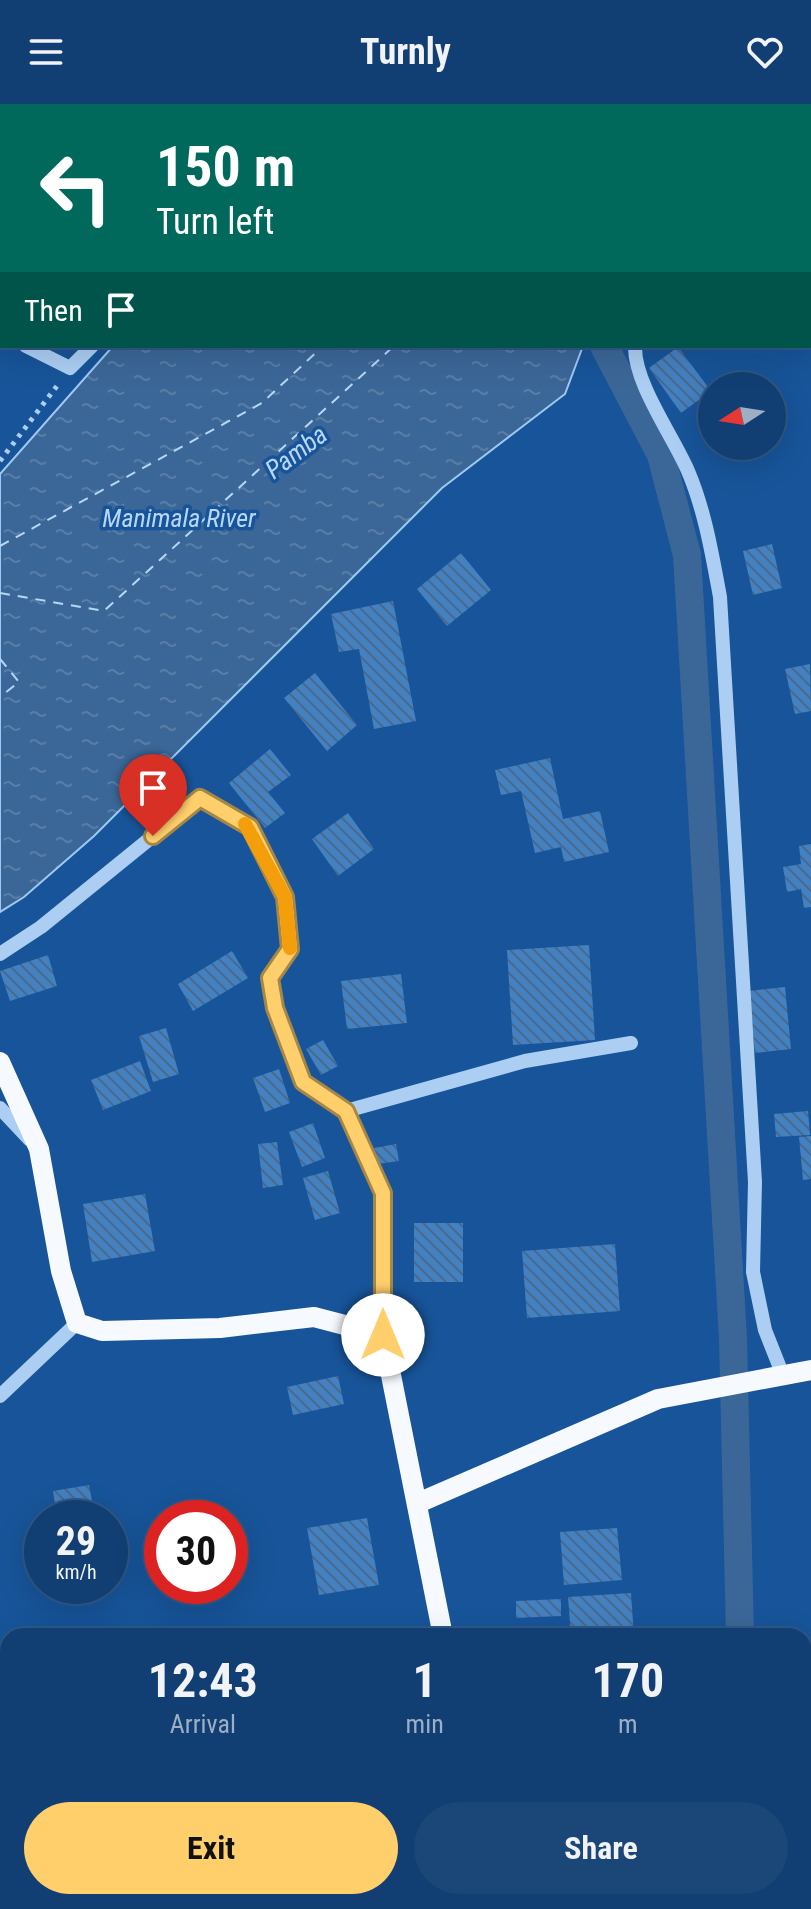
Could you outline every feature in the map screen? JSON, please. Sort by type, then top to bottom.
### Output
[{"type":"main road","points":[[0,1062],[39,1149],[61,1271],[77,1323],[102,1331],[220,1328],[314,1317],[383,1335],[441,1628]]},
{"type":"main road","points":[[418,1503],[658,1399],[782,1373],[811,1370]]},
{"type":"street","points":[[30,348],[70,368],[90,348]]},
{"type":"street","points":[[635,348],[638,368],[688,472],[709,534],[720,597],[755,1182],[753,1272],[761,1316],[782,1373]]},
{"type":"street","points":[[0,954],[41,927],[200,798],[250,827],[285,897],[290,949],[270,978],[275,1008],[303,1082],[346,1111],[383,1193],[383,1335]]},
{"type":"street","points":[[346,1111],[525,1061],[631,1043]]},
{"type":"street","points":[[0,1108],[39,1149]]},
{"type":"street","points":[[0,1396],[77,1323]]},
{"type":"path","points":[[0,461],[70,368]]},
{"type":"water","name":"Manimala River","points":[[111,348],[582,348],[565,394],[442,488],[94,836],[24,897],[0,912],[0,474]]},
{"type":"building","points":[[677,348],[698,374],[698,401],[681,413],[649,368]]},
{"type":"building","points":[[772,544],[782,588],[753,595],[743,551]]},
{"type":"building","points":[[461,553],[491,590],[447,626],[417,589]]},
{"type":"building","points":[[393,601],[416,721],[374,729],[359,649],[339,652],[331,614]]},
{"type":"building","points":[[810,664],[811,711],[795,714],[785,669]]},
{"type":"building","points":[[315,673],[357,725],[327,751],[284,698]]},
{"type":"building","points":[[270,749],[291,775],[268,792],[285,813],[265,828],[229,783]]},
{"type":"building","points":[[550,758],[563,819],[600,811],[609,852],[564,862],[561,847],[535,853],[521,791],[501,795],[495,770]]},
{"type":"building","points":[[348,813],[374,849],[338,876],[312,839]]},
{"type":"building","points":[[811,844],[811,907],[804,908],[801,889],[787,892],[783,867],[801,864],[799,846]]},
{"type":"building","points":[[589,945],[595,1040],[513,1045],[507,950]]},
{"type":"building","points":[[232,951],[248,978],[193,1011],[178,984]]},
{"type":"building","points":[[48,955],[57,986],[10,1001],[0,971]]},
{"type":"building","points":[[401,974],[407,1023],[347,1029],[341,981]]},
{"type":"building","points":[[785,987],[791,1049],[755,1053],[749,991]]},
{"type":"building","points":[[166,1028],[179,1074],[153,1082],[139,1036]]},
{"type":"building","points":[[323,1040],[338,1066],[321,1075],[306,1049]]},
{"type":"building","points":[[140,1061],[151,1091],[103,1110],[91,1080]]},
{"type":"building","points":[[279,1069],[290,1103],[265,1112],[253,1078]]},
{"type":"building","points":[[808,1111],[810,1135],[776,1137],[774,1114]]},
{"type":"building","points":[[313,1123],[325,1158],[302,1167],[289,1132]]},
{"type":"building","points":[[811,1136],[811,1179],[803,1180],[799,1137]]},
{"type":"building","points":[[277,1142],[283,1185],[263,1188],[258,1144]]},
{"type":"building","points":[[396,1144],[399,1161],[377,1164],[374,1148]]},
{"type":"building","points":[[328,1171],[340,1213],[315,1220],[303,1178]]},
{"type":"building","points":[[145,1194],[155,1251],[92,1262],[83,1204]]},
{"type":"building","points":[[414,1223],[463,1223],[463,1282],[414,1282]]},
{"type":"building","points":[[615,1244],[620,1311],[527,1318],[522,1251]]},
{"type":"building","points":[[338,1376],[344,1404],[293,1415],[287,1387]]},
{"type":"building","points":[[89,1485],[92,1500],[54,1500],[53,1491]]},
{"type":"building","points":[[367,1518],[379,1585],[319,1595],[307,1528]]},
{"type":"building","points":[[617,1528],[622,1580],[564,1585],[560,1532]]},
{"type":"building","points":[[631,1593],[633,1628],[570,1628],[568,1597]]},
{"type":"building","points":[[561,1599],[561,1616],[516,1618],[516,1601]]},
{"type":"waterway","points":[[605,348],[661,455],[687,555],[733,1338],[740,1628]]},
{"type":"ferry route","points":[[0,546],[262,403],[321,348]]},
{"type":"ferry route","points":[[0,593],[104,611],[392,348]]},
{"type":"ferry route","points":[[0,659],[19,682],[0,697]]},
{"type":"slow traffic","points":[[245,824],[250,827],[285,897],[290,948]]},
{"type":"route","points":[[153,836],[200,798],[250,827],[285,897],[290,949],[270,978],[275,1008],[303,1082],[346,1111],[383,1193],[383,1335]]},
{"type":"water label","name":"Pamba","points":[[296,452]]}]
